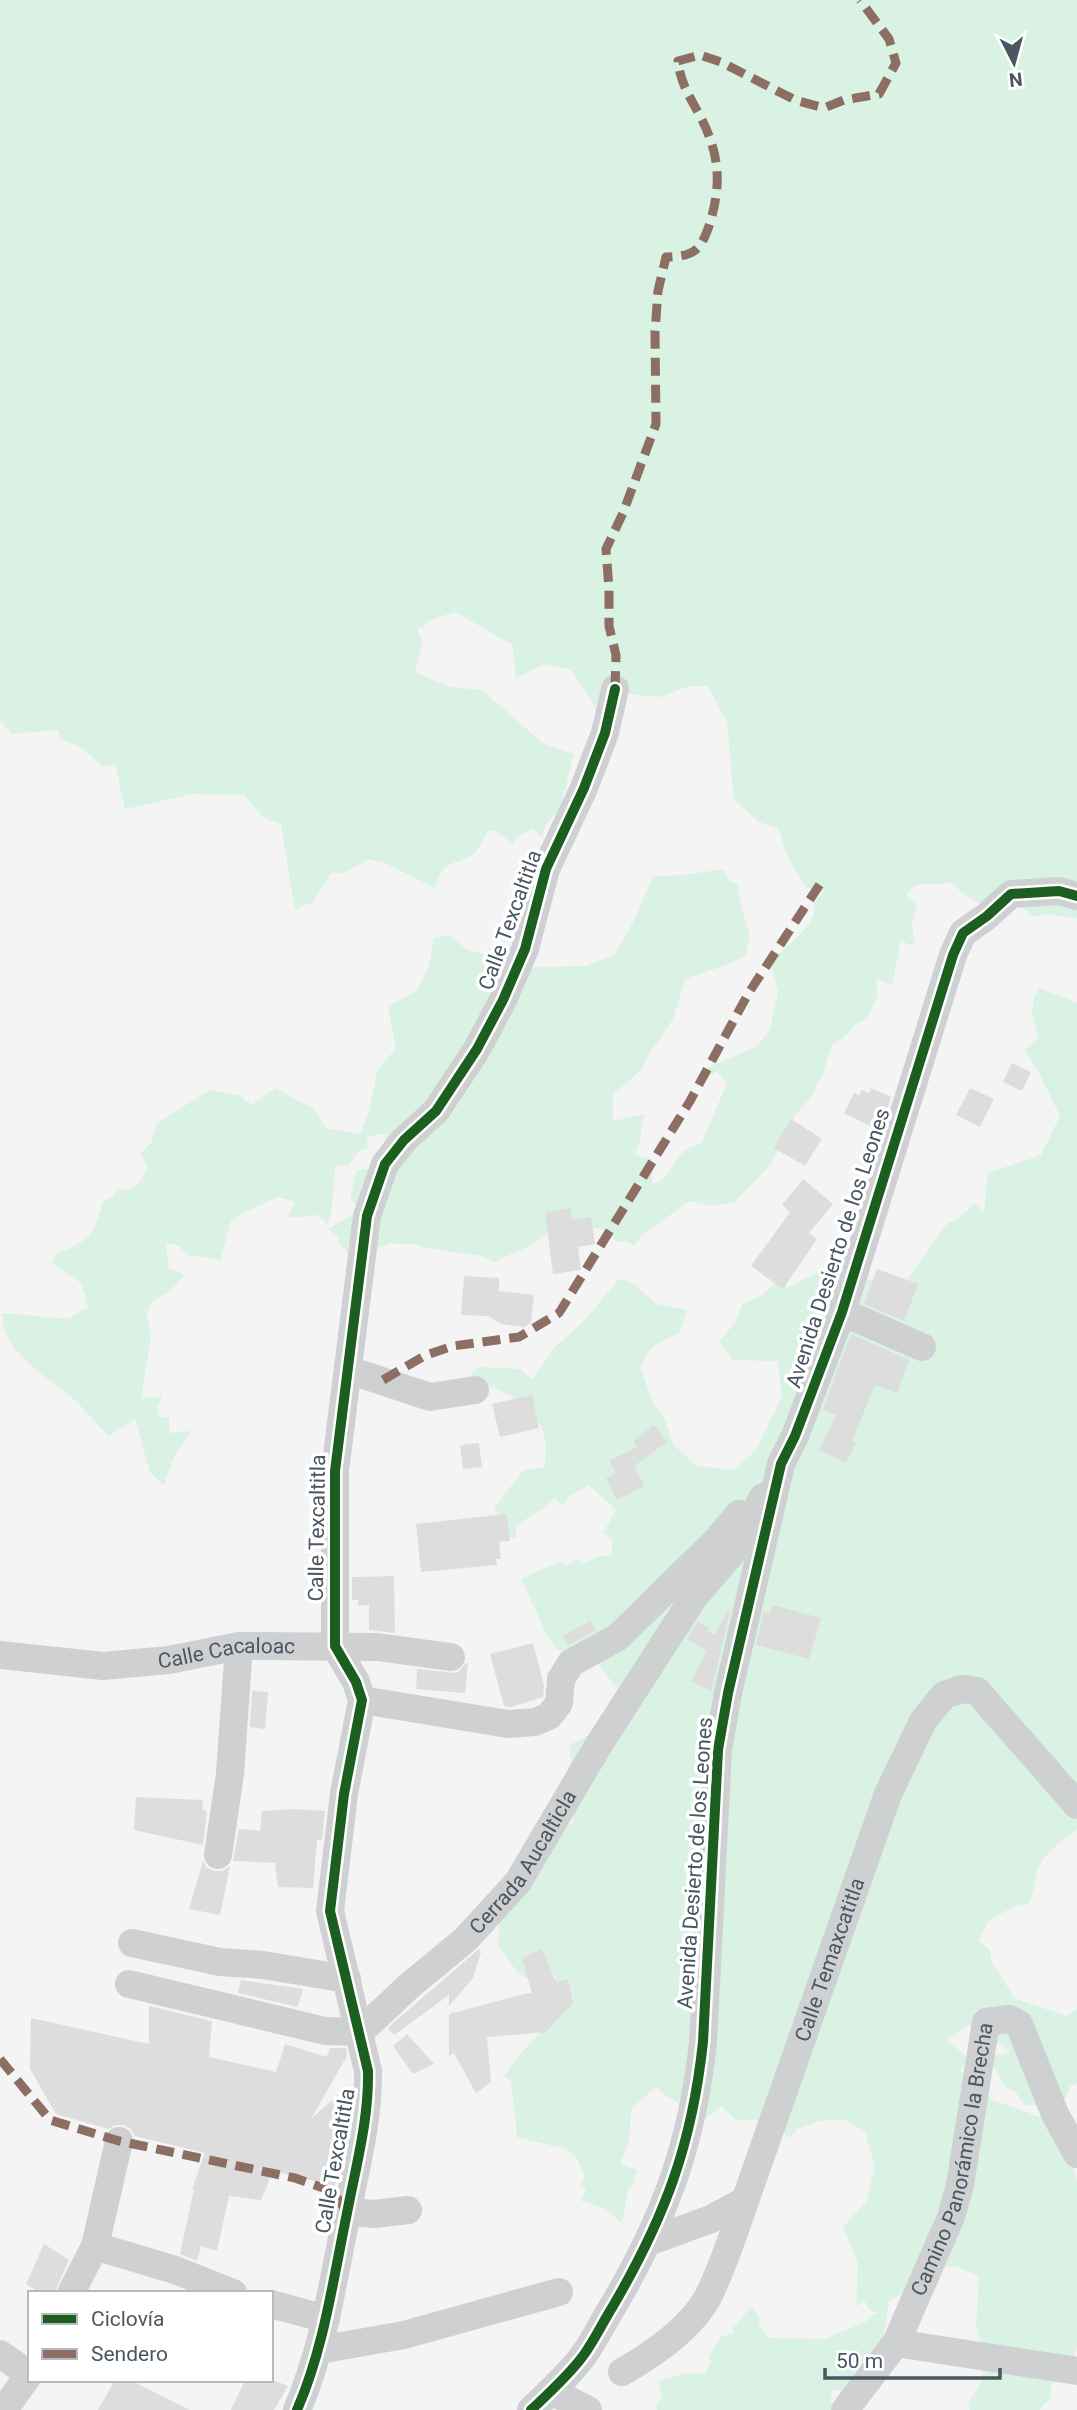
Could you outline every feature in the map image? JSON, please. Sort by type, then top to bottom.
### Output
[{"type":"street","name":"Calle Texcaltitla","points":[[335,1646],[335,1471],[368,1216],[385,1164],[404,1140],[436,1111],[477,1049],[503,1000],[525,949],[546,869],[584,788],[604,733],[615,689]]},
{"type":"street","name":"Avenida Desierto de los Leones","points":[[541,2400],[583,2356],[648,2242],[673,2186],[683,2154],[699,2081],[718,1750],[728,1693],[781,1464],[795,1436],[842,1312],[953,955],[963,933],[1012,894],[1059,891],[1077,896]]},
{"type":"street","points":[[842,1312],[922,1347]]},
{"type":"street","points":[[349,1370],[430,1397],[475,1390]]},
{"type":"street","points":[[335,1646],[356,1682],[362,1700],[508,1724],[535,1721],[549,1716],[559,1703],[561,1679],[571,1663],[618,1637],[716,1541],[781,1464]]},
{"type":"street","name":"Cerrada Aucalticla","points":[[360,2032],[409,1986],[466,1939],[518,1882],[598,1746],[694,1597],[737,1546],[781,1464]]},
{"type":"street","points":[[218,1855],[230,1774],[239,1646]]},
{"type":"street","name":"Calle Cacaloac","points":[[0,1655],[103,1666],[169,1660],[239,1646],[377,1647],[451,1657]]},
{"type":"street","name":"Calle Temaxcatitla","points":[[622,2372],[651,2356],[707,2299],[732,2241],[888,1794],[923,1721],[944,1695],[962,1689],[977,1691],[1077,1805]]},
{"type":"street","name":"Calle Texcaltitla","points":[[297,2410],[319,2350],[326,2319],[369,2090],[369,2071],[330,1910],[344,1794],[362,1700]]},
{"type":"street","points":[[132,1943],[220,1962],[263,1965],[346,1979]]},
{"type":"street","points":[[129,1984],[325,2031],[360,2032]]},
{"type":"street","name":"Camino Panorámico la Brecha","points":[[845,2410],[896,2343],[951,2217],[960,2185],[986,2022],[1010,2019],[1019,2024],[1055,2114],[1077,2154]]},
{"type":"street","points":[[72,2291],[94,2246],[119,2141]]},
{"type":"street","points":[[648,2242],[711,2220],[744,2201]]},
{"type":"street","points":[[347,2212],[375,2214],[408,2210]]},
{"type":"street","points":[[94,2246],[175,2270],[228,2291]]},
{"type":"street","points":[[319,2350],[404,2335],[559,2292]]},
{"type":"street","points":[[273,2305],[326,2319]]},
{"type":"street","points":[[896,2343],[1077,2371]]},
{"type":"street","points":[[0,2354],[28,2373]]},
{"type":"street","points":[[4,2410],[28,2375]]},
{"type":"street","points":[[541,2400],[588,2410]]},
{"type":"green space","points":[[0,0],[1077,0],[1077,918],[1049,914],[1034,917],[1022,907],[977,903],[950,883],[915,885],[906,895],[917,904],[912,924],[915,944],[909,945],[901,940],[892,985],[876,978],[878,995],[867,1018],[853,1026],[845,1037],[832,1045],[813,1095],[796,1114],[771,1164],[735,1202],[711,1206],[690,1201],[642,1235],[634,1246],[628,1241],[617,1242],[601,1228],[552,1230],[529,1246],[494,1262],[481,1256],[419,1245],[390,1243],[353,1258],[339,1243],[338,1237],[328,1229],[363,1209],[350,1200],[356,1171],[376,1167],[387,1133],[367,1137],[368,1147],[357,1153],[349,1165],[335,1166],[328,1225],[317,1215],[288,1218],[295,1202],[278,1197],[231,1221],[220,1261],[189,1256],[179,1246],[166,1243],[169,1269],[185,1274],[170,1291],[151,1302],[147,1315],[151,1337],[141,1399],[162,1396],[157,1408],[159,1418],[169,1417],[170,1433],[191,1431],[173,1459],[164,1485],[150,1472],[135,1419],[109,1436],[79,1404],[19,1354],[4,1328],[2,1313],[68,1319],[88,1307],[81,1283],[52,1263],[56,1254],[77,1245],[88,1236],[103,1202],[118,1189],[132,1189],[142,1179],[148,1165],[140,1154],[151,1143],[157,1123],[210,1090],[241,1096],[251,1105],[275,1088],[314,1109],[326,1128],[360,1134],[369,1112],[377,1072],[396,1048],[388,1007],[418,990],[429,965],[434,938],[451,935],[467,950],[535,967],[586,966],[615,954],[636,917],[653,876],[724,869],[730,882],[739,884],[738,893],[750,937],[745,956],[685,979],[673,1019],[641,1070],[613,1095],[613,1121],[644,1114],[639,1144],[634,1155],[652,1159],[652,1184],[664,1179],[684,1150],[702,1143],[727,1083],[717,1071],[701,1082],[707,1068],[756,1047],[770,1030],[778,992],[770,963],[806,928],[814,911],[814,902],[823,893],[806,887],[788,858],[778,828],[759,822],[734,800],[727,723],[708,686],[690,686],[660,697],[628,694],[594,706],[571,670],[545,664],[516,678],[512,644],[455,612],[429,620],[417,629],[423,642],[415,672],[450,687],[482,690],[544,744],[574,754],[560,809],[546,824],[542,837],[533,829],[518,836],[513,844],[496,831],[488,831],[478,849],[444,870],[435,888],[387,864],[368,859],[345,873],[331,873],[312,904],[305,904],[295,911],[281,824],[264,818],[244,795],[193,794],[125,809],[115,764],[103,767],[81,747],[60,739],[59,730],[12,734],[0,721]]},
{"type":"green space","points":[[1040,988],[1077,1003],[1077,1830],[1042,1860],[1027,1904],[1017,1905],[989,1920],[979,1941],[990,1950],[991,1960],[1015,1999],[1067,2016],[1077,2009],[1077,2083],[1070,2086],[1064,2101],[1025,2106],[1015,2091],[1005,2087],[988,2056],[1011,2053],[983,2031],[968,2025],[947,2040],[970,2059],[960,2070],[983,2083],[990,2099],[1046,2119],[1070,2158],[1077,2180],[1077,2347],[1070,2366],[1052,2384],[1049,2400],[1039,2410],[970,2410],[968,2404],[982,2381],[983,2351],[976,2325],[979,2277],[959,2267],[945,2267],[889,2301],[883,2338],[855,2391],[832,2390],[831,2402],[837,2410],[657,2410],[656,2404],[662,2398],[658,2381],[688,2373],[705,2374],[711,2362],[709,2357],[721,2337],[734,2333],[733,2328],[751,2307],[759,2316],[759,2325],[769,2338],[825,2339],[867,2321],[878,2313],[868,2309],[865,2301],[856,2306],[858,2264],[843,2227],[866,2202],[875,2167],[865,2131],[843,2119],[821,2121],[797,2129],[790,2138],[760,2120],[737,2121],[721,2106],[702,2122],[685,2106],[656,2087],[631,2109],[629,2143],[620,2164],[637,2170],[633,2185],[628,2190],[622,2223],[604,2208],[581,2201],[586,2190],[580,2185],[585,2178],[577,2158],[566,2149],[517,2137],[511,2081],[504,2076],[522,2052],[561,2011],[548,1987],[557,1976],[528,1979],[517,1972],[498,1945],[501,1887],[573,1821],[570,1745],[603,1728],[623,1697],[591,1654],[558,1651],[548,1637],[521,1579],[561,1561],[567,1566],[577,1559],[583,1564],[599,1556],[612,1556],[612,1539],[603,1533],[616,1510],[589,1485],[570,1496],[563,1506],[554,1498],[519,1524],[515,1528],[517,1539],[500,1536],[504,1524],[494,1509],[523,1470],[545,1467],[545,1439],[540,1424],[524,1405],[490,1386],[468,1378],[478,1367],[520,1369],[532,1380],[555,1347],[584,1321],[619,1279],[633,1283],[656,1304],[687,1310],[680,1332],[651,1348],[640,1367],[654,1406],[662,1412],[673,1444],[696,1466],[734,1470],[756,1450],[782,1397],[778,1361],[733,1360],[719,1341],[736,1322],[742,1304],[761,1296],[778,1280],[787,1288],[822,1270],[847,1281],[906,1281],[948,1222],[955,1222],[974,1203],[984,1212],[988,1173],[1041,1155],[1060,1116],[1025,1050],[1038,1037],[1032,1012],[1034,998]]},
{"type":"building","points":[[1012,1063],[1031,1072],[1022,1091],[1003,1082]]},
{"type":"building","points":[[871,1088],[891,1097],[880,1131],[844,1113],[854,1093],[859,1095],[862,1090],[869,1093]]},
{"type":"building","points":[[970,1088],[994,1099],[980,1127],[956,1115]]},
{"type":"building","points":[[791,1119],[822,1139],[805,1166],[774,1148]]},
{"type":"building","points":[[803,1179],[833,1204],[809,1233],[817,1239],[783,1289],[751,1266],[790,1212],[782,1205]]},
{"type":"building","points":[[570,1208],[572,1220],[591,1217],[595,1244],[578,1247],[581,1270],[553,1274],[545,1212]]},
{"type":"building","points":[[877,1269],[918,1284],[904,1321],[864,1304]]},
{"type":"building","points":[[464,1276],[499,1278],[499,1291],[534,1295],[531,1322],[525,1327],[501,1324],[488,1316],[461,1315]]},
{"type":"building","points":[[851,1334],[909,1360],[897,1393],[875,1385],[852,1441],[856,1443],[846,1463],[819,1450],[836,1415],[823,1409]]},
{"type":"building","points":[[532,1395],[539,1428],[500,1437],[492,1404]]},
{"type":"building","points":[[654,1425],[667,1442],[634,1466],[645,1486],[617,1500],[606,1478],[616,1473],[609,1461],[637,1447],[633,1441]]},
{"type":"building","points":[[479,1443],[482,1467],[463,1469],[460,1445]]},
{"type":"building","points":[[507,1514],[510,1541],[499,1542],[501,1559],[496,1559],[497,1565],[421,1572],[416,1524]]},
{"type":"building","points":[[394,1576],[395,1633],[369,1630],[369,1605],[358,1606],[358,1600],[352,1600],[352,1577]]},
{"type":"building","points":[[772,1605],[821,1618],[809,1659],[756,1645],[764,1612],[770,1614]]},
{"type":"building","points":[[727,1611],[730,1612],[711,1691],[691,1681],[706,1651],[687,1639],[698,1621],[715,1635]]},
{"type":"building","points":[[590,1621],[596,1630],[569,1645],[563,1636]]},
{"type":"building","points":[[533,1643],[544,1685],[543,1697],[511,1707],[504,1706],[490,1654]]},
{"type":"building","points":[[466,1663],[465,1693],[416,1689],[417,1669],[457,1673]]},
{"type":"building","points":[[252,1691],[268,1692],[265,1729],[250,1727]]},
{"type":"building","points":[[136,1797],[203,1800],[202,1809],[207,1812],[203,1845],[134,1830]]},
{"type":"building","points":[[262,1811],[325,1811],[322,1840],[317,1840],[313,1888],[278,1887],[275,1863],[233,1861],[239,1829],[260,1831]]},
{"type":"building","points":[[203,1861],[207,1868],[215,1871],[223,1871],[230,1866],[220,1915],[189,1909]]},
{"type":"building","points":[[479,1949],[481,1952],[473,1978],[449,2006],[449,1995],[394,2035],[388,2029],[392,2024]]},
{"type":"building","points":[[542,1949],[556,1982],[568,1979],[573,2003],[546,2032],[487,2037],[491,2082],[476,2093],[454,2053],[449,2056],[449,2014],[532,1994],[522,1958]]},
{"type":"building","points":[[241,1980],[303,1989],[298,2007],[238,1993]]},
{"type":"building","points":[[149,2006],[212,2021],[209,2057],[276,2072],[285,2044],[327,2057],[330,2048],[346,2048],[347,2056],[311,2119],[346,2088],[351,2089],[348,2122],[335,2186],[273,2171],[261,2200],[229,2196],[217,2251],[201,2246],[197,2261],[180,2254],[192,2189],[205,2153],[135,2136],[131,2129],[123,2125],[108,2129],[56,2114],[30,2069],[31,2018],[149,2044]]},
{"type":"building","points":[[407,2034],[434,2064],[413,2074],[393,2046]]},
{"type":"building","points":[[44,2244],[69,2260],[55,2291],[37,2291],[26,2284]]},
{"type":"building","points":[[273,2380],[288,2386],[274,2410],[231,2410],[244,2382]]},
{"type":"building","points":[[114,2382],[134,2382],[190,2410],[98,2410]]},
{"type":"marked path","points":[[615,689],[616,655],[609,626],[606,549],[623,513],[656,424],[655,332],[658,291],[666,257],[689,254],[699,247],[709,226],[716,197],[717,170],[712,143],[683,83],[678,61],[700,55],[721,62],[795,100],[824,108],[844,100],[879,94],[896,63],[889,39],[860,0]]},
{"type":"marked path","points":[[383,1380],[426,1355],[453,1346],[519,1337],[559,1313],[690,1101],[748,994],[822,881]]},
{"type":"marked path","points":[[0,2059],[50,2120],[119,2141],[295,2178],[332,2191],[347,2212]]},
{"type":"cycle path","points":[[297,2410],[327,2313],[361,2142],[368,2089],[368,2071],[330,1911],[344,1794],[362,1700],[356,1682],[335,1646],[335,1471],[367,1216],[385,1164],[404,1140],[436,1111],[477,1049],[503,1000],[525,949],[546,869],[584,788],[605,733],[615,689]]},
{"type":"cycle path","points":[[531,2410],[571,2370],[595,2338],[647,2242],[661,2211],[683,2147],[692,2114],[703,2042],[718,1750],[728,1693],[781,1464],[795,1436],[842,1312],[953,955],[963,933],[1011,894],[1059,891],[1077,896]]}]
